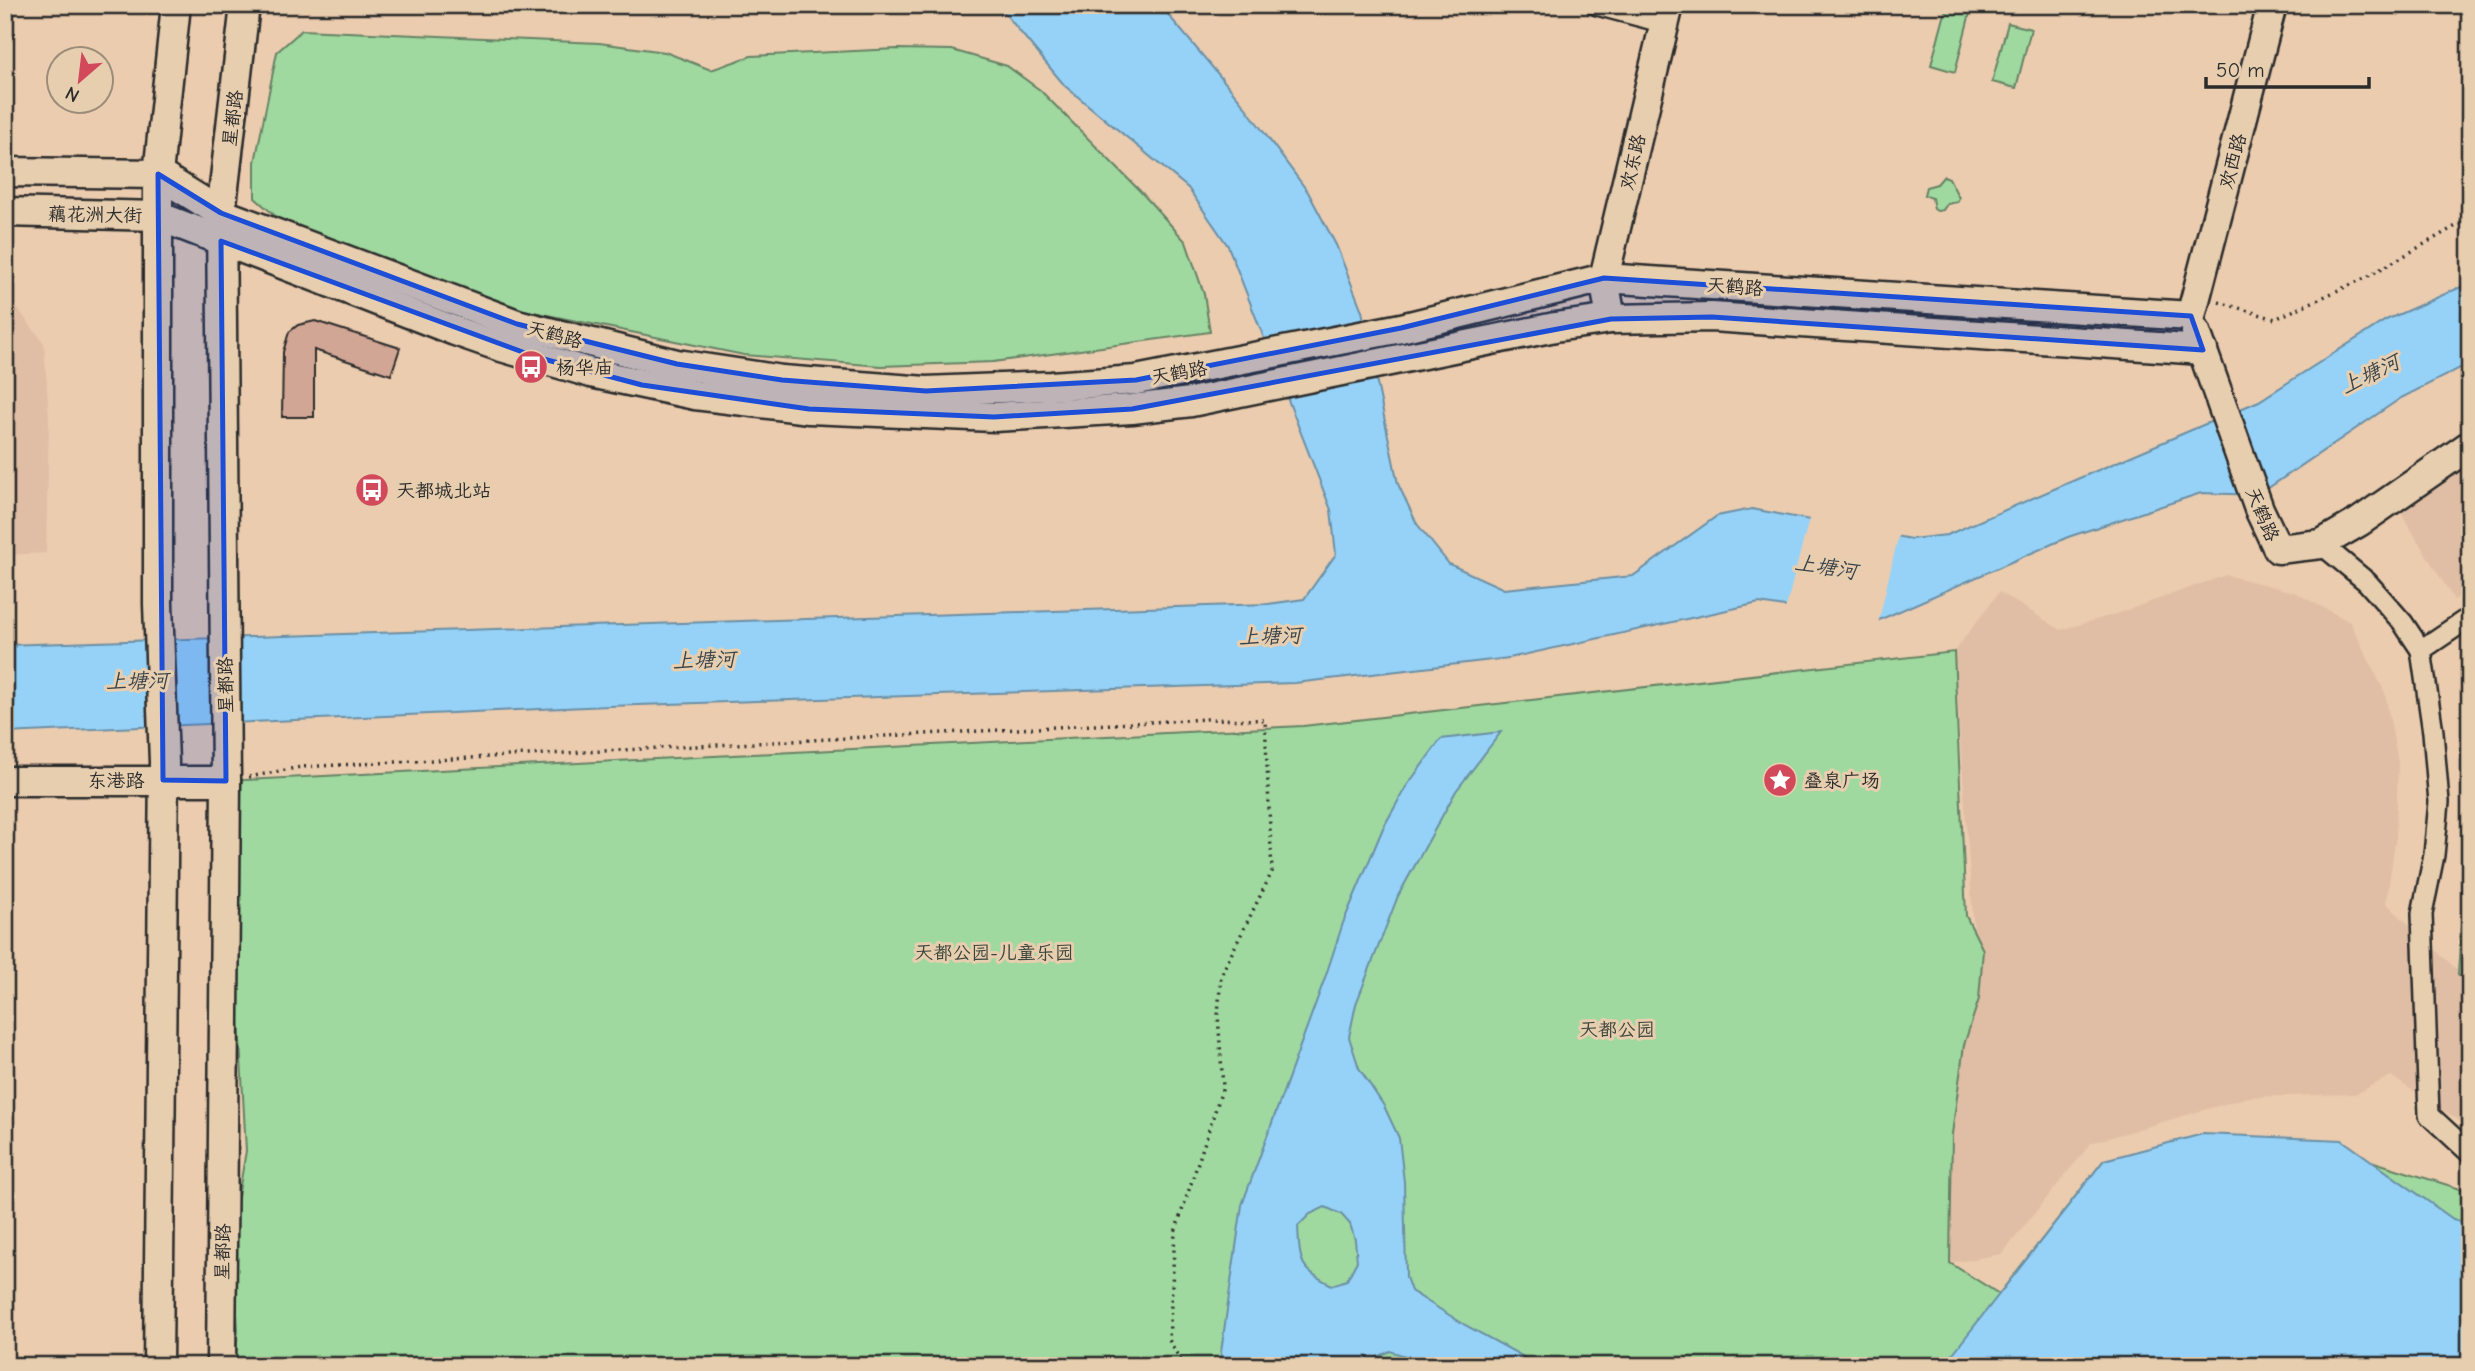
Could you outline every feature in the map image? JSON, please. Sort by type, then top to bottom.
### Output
[{"type":"main road","points":[[158,1366],[164,771],[159,604],[158,174],[176,5]]},
{"type":"main road","name":"星都路","points":[[221,1366],[226,773],[221,213],[246,5]]},
{"type":"main road","name":"欢西路","points":[[2194,305],[2272,5]]},
{"type":"main road","name":"欢东路","points":[[1611,319],[1604,278],[1667,14]]},
{"type":"main road","points":[[5,172],[158,174]]},
{"type":"main road","name":"天鹤路","points":[[158,174],[221,213],[517,324],[677,364],[782,380],[926,391],[1136,380],[1401,328],[1604,278],[2194,305],[2203,349],[2259,509],[2277,549],[2321,544],[2359,522],[2470,445]]},
{"type":"main road","name":"藕花洲大街","points":[[5,212],[158,216],[221,242]]},
{"type":"main road","name":"天鹤路","points":[[221,242],[498,346],[591,373],[695,395],[809,409],[995,417],[1132,409],[1191,402],[1412,355],[1611,319],[1712,317],[2203,349]]},
{"type":"main road","name":"东港路","points":[[5,781],[164,771],[226,773]]},
{"type":"street","points":[[1597,5],[1667,14]]},
{"type":"street","points":[[2321,544],[2367,582],[2403,623],[2421,650],[2433,732],[2439,803],[2434,855],[2422,914],[2429,1115],[2470,1153]]},
{"type":"street","points":[[2421,650],[2470,617]]},
{"type":"path","points":[[2194,305],[2275,319],[2365,278],[2470,218]]},
{"type":"path","points":[[226,773],[1207,719],[1265,720],[1272,872],[1221,975],[1218,1015],[1223,1087],[1175,1233],[1169,1340],[1184,1366]]},
{"type":"highlighted area","points":[[158,174],[221,213],[517,324],[677,364],[782,380],[926,391],[1136,380],[1401,328],[1604,278],[2191,316],[2203,350],[1712,317],[1611,319],[1132,409],[994,417],[809,409],[642,385],[536,357],[221,241],[226,781],[163,780]]},
{"type":"shaded area","points":[[5,292],[44,343],[49,418],[46,553],[5,555]]},
{"type":"shaded area","points":[[2470,464],[2470,592],[2454,600],[2399,510]]},
{"type":"shaded area","points":[[2226,575],[2294,592],[2350,622],[2385,693],[2398,763],[2396,836],[2386,903],[2470,982],[2470,1128],[2391,1076],[2355,1094],[2248,1097],[2091,1143],[2002,1254],[1950,1263],[1939,1187],[1952,1134],[1964,1045],[1979,999],[1983,950],[1974,933],[1954,652],[1999,592],[2061,630],[2119,613]]},
{"type":"green space","points":[[1947,6],[1970,13],[1955,72],[1931,65]]},
{"type":"green space","points":[[2008,23],[2031,29],[2016,88],[1992,82]]},
{"type":"green space","points":[[302,30],[599,43],[665,52],[711,70],[751,56],[897,49],[952,50],[1007,66],[1040,90],[1141,192],[1186,242],[1204,294],[1210,332],[993,362],[881,366],[744,355],[508,307],[281,221],[255,198],[255,162],[277,52]]},
{"type":"green space","points":[[1944,176],[1949,178],[1959,198],[1957,202],[1947,204],[1943,210],[1937,211],[1932,198],[1924,195],[1926,187],[1937,184]]},
{"type":"green space","name":"天都公园","points":[[1954,652],[1966,916],[1983,950],[1979,999],[1964,1045],[1952,1134],[1950,1263],[1999,1294],[2104,1160],[2371,1161],[2470,1192],[2470,1366],[235,1366],[238,1330],[232,1232],[246,1151],[226,781],[1303,726]]},
{"type":"green space","points":[[2470,910],[2470,985],[2458,975],[2461,927]]},
{"type":"water","name":"上塘河","points":[[998,5],[1160,5],[1240,100],[1308,192],[1336,245],[1362,311],[1398,484],[1417,524],[1449,564],[1504,589],[1633,576],[1717,516],[1752,509],[1911,539],[1947,535],[2259,401],[2386,320],[2470,283],[2470,363],[2401,398],[2258,495],[2201,493],[2068,537],[1877,621],[1759,603],[1509,658],[1295,683],[609,706],[5,733],[5,645],[1268,604],[1304,599],[1336,554],[1331,510],[1228,246],[1188,188],[1065,86]]},
{"type":"water","points":[[1501,732],[1456,791],[1398,896],[1356,1004],[1349,1037],[1359,1068],[1384,1106],[1399,1138],[1404,1182],[1406,1277],[1411,1291],[1465,1325],[1531,1361],[1549,1366],[1436,1366],[1390,1351],[1359,1366],[1323,1366],[1293,1357],[1256,1366],[1219,1366],[1242,1205],[1343,923],[1383,828],[1406,787],[1441,739]],"holes":[[[1325,1207],[1341,1214],[1350,1224],[1357,1261],[1347,1280],[1332,1285],[1313,1274],[1303,1263],[1298,1226],[1310,1214]]]},
{"type":"water","points":[[2203,1134],[2342,1140],[2453,1219],[2470,1224],[2470,1366],[1932,1366],[1950,1357],[2104,1160]]},
{"type":"pier","points":[[1810,515],[1899,533],[1878,624],[1785,611]]},
{"type":"building","points":[[315,321],[400,348],[391,375],[314,350],[314,417],[282,417],[283,352],[289,332],[298,325]]},
{"type":"place","name":"杨华庙","points":[[531,367]]},
{"type":"place","name":"天都城北站","points":[[372,490]]},
{"type":"place","name":"叠泉广场","points":[[1780,780]]},
{"type":"park label","name":"天都公园-儿童乐园","points":[[994,952]]}]
